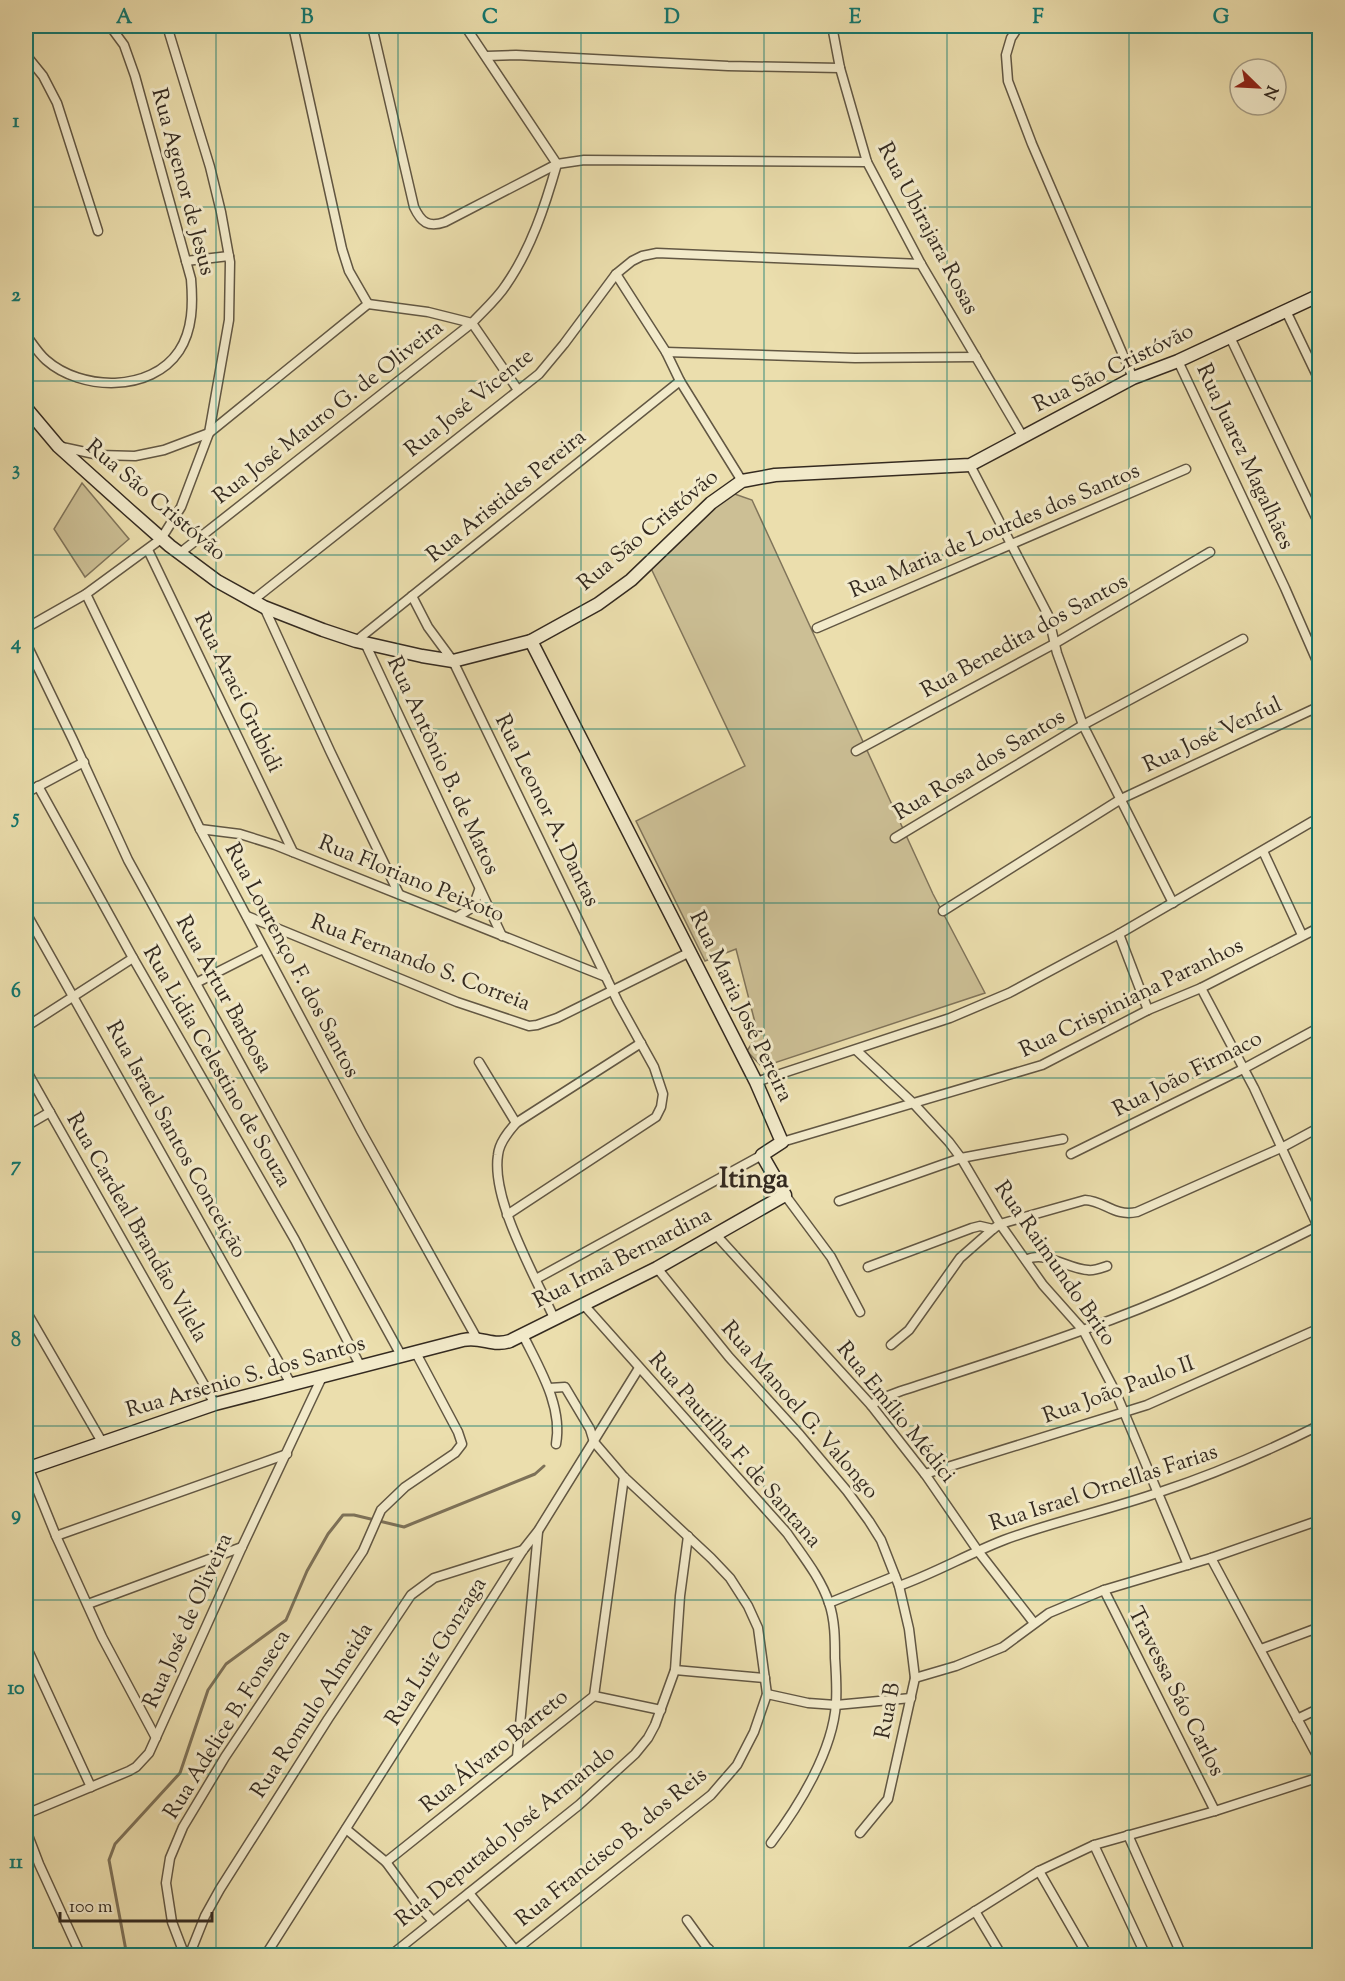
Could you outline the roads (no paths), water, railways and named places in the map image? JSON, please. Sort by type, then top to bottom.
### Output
[{"type":"main road","name":"Rua São Cristóvão","points":[[26,408],[58,446],[161,539],[217,581],[264,607],[361,642],[453,661],[531,641],[598,604],[644,567],[704,510],[742,481],[775,475],[891,471],[970,465],[1133,378],[1178,361],[1318,294]]},
{"type":"main road","name":"Rua Maria José Pereira","points":[[531,641],[756,1082],[782,1142]]},
{"type":"main road","points":[[782,1142],[762,1155],[785,1195]]},
{"type":"main road","name":"Rua Irmã Bernardina","points":[[477,1337],[504,1343],[523,1335],[717,1236],[785,1195]]},
{"type":"main road","name":"Rua Arsenio S. dos Santos","points":[[27,1466],[215,1404],[477,1337]]},
{"type":"street","name":"Rua Agenor de Jesus","points":[[26,335],[46,359],[58,368],[94,383],[136,380],[153,372],[168,363],[186,337],[192,313],[191,279],[129,57],[124,45],[110,26]]},
{"type":"street","points":[[26,628],[86,594],[161,539],[181,507],[209,433],[229,320],[231,284],[229,256],[210,167],[167,26]]},
{"type":"street","points":[[293,26],[342,249],[348,271],[368,304]]},
{"type":"street","points":[[372,26],[414,207],[422,222],[430,225],[445,222],[557,164],[584,160],[867,162]]},
{"type":"street","points":[[465,26],[557,164]]},
{"type":"street","name":"Rua Ubirajara Rosas","points":[[832,26],[840,68],[867,162],[921,264],[1023,436]]},
{"type":"street","points":[[1019,26],[1011,38],[1006,55],[1008,81],[1032,144],[1133,378]]},
{"type":"street","points":[[26,55],[43,76],[57,103],[98,231]]},
{"type":"street","points":[[487,56],[516,55],[728,66],[840,68]]},
{"type":"street","name":"Rua José Mauro G. de Oliveira","points":[[180,553],[472,323],[505,286],[521,260],[546,201],[557,164]]},
{"type":"street","name":"Rua José Vicente","points":[[252,601],[549,364],[616,274],[632,261],[642,256],[657,254],[921,264]]},
{"type":"street","points":[[186,261],[229,256]]},
{"type":"street","points":[[616,274],[666,352],[680,381],[742,481]]},
{"type":"street","points":[[58,446],[99,455],[135,456],[164,450],[209,433],[368,304],[428,312],[472,323],[518,390]]},
{"type":"street","points":[[1286,311],[1320,382]]},
{"type":"street","points":[[1230,337],[1320,526]]},
{"type":"street","points":[[666,352],[855,358],[976,357]]},
{"type":"street","name":"Rua Juarez Magalhães","points":[[1178,361],[1280,577],[1320,668]]},
{"type":"street","name":"Rua Aristides Pereira","points":[[361,642],[412,596],[680,381]]},
{"type":"street","points":[[970,465],[1048,615],[1054,644],[1083,725],[1173,903]]},
{"type":"street","name":"Rua Maria de Lourdes dos Santos","points":[[817,628],[1186,470]]},
{"type":"street","name":"Rua Araci Grubidi","points":[[148,550],[293,852]]},
{"type":"street","name":"Rua Benedita dos Santos","points":[[856,751],[1054,644],[1210,552]]},
{"type":"street","name":"Rua Lourenço F. dos Santos","points":[[86,594],[200,830],[356,1121],[477,1337]]},
{"type":"street","name":"Rua Leonor A. Dantas","points":[[412,596],[428,627],[453,661],[606,977],[654,1067],[663,1094],[661,1107],[656,1117],[507,1215]]},
{"type":"street","points":[[264,607],[330,752],[399,894]]},
{"type":"street","name":"Rua Rosa dos Santos","points":[[895,838],[1083,725],[1243,639]]},
{"type":"street","name":"Rua Antônio B. de Matos","points":[[361,642],[502,936]]},
{"type":"street","name":"Rua Artur Barbosa","points":[[26,643],[84,762],[128,860],[402,1357]]},
{"type":"street","name":"Rua José Venful","points":[[943,911],[1121,799],[1320,706]]},
{"type":"street","points":[[26,793],[84,762]]},
{"type":"street","name":"Rua Lidia Celestino de Souza","points":[[38,786],[133,958],[295,1240],[361,1367]]},
{"type":"street","points":[[756,1082],[981,1006],[1119,934],[1313,821]]},
{"type":"street","name":"Rua Floriano Peixoto","points":[[200,830],[222,830],[240,834],[293,852],[606,977]]},
{"type":"street","points":[[1263,851],[1302,935]]},
{"type":"street","points":[[457,917],[473,907],[479,890]]},
{"type":"street","name":"Rua Israel Santos Conceição","points":[[26,913],[291,1384]]},
{"type":"street","name":"Rua Fernando S. Correia","points":[[247,916],[457,1002],[519,1024],[537,1025],[613,991],[690,952]]},
{"type":"street","name":"Rua Crispiniana Paranhos","points":[[782,1142],[1042,1065],[1148,1010],[1201,987],[1320,927]]},
{"type":"street","points":[[1119,934],[1148,1010]]},
{"type":"street","points":[[196,983],[263,949]]},
{"type":"street","points":[[26,1028],[133,958]]},
{"type":"street","points":[[871,1405],[901,1390],[1083,1330],[1150,1304],[1319,1227],[1283,1147],[1201,987]]},
{"type":"street","name":"Rua João Firmaco","points":[[1071,1154],[1243,1069],[1320,1027]]},
{"type":"street","points":[[554,1318],[507,1215],[500,1190],[498,1153],[502,1142],[516,1123],[641,1043]]},
{"type":"street","name":"Rua Raimundo Brito","points":[[856,1050],[914,1104],[961,1158],[997,1227],[1083,1330],[1100,1360],[1188,1565]]},
{"type":"street","points":[[479,1062],[516,1123]]},
{"type":"street","name":"Rua Cardeal Brandão Vilela","points":[[26,1070],[215,1404]]},
{"type":"street","points":[[26,1126],[50,1112]]},
{"type":"street","points":[[868,1267],[972,1228],[997,1227],[1084,1200],[1096,1202],[1118,1213],[1137,1212],[1283,1147],[1320,1127]]},
{"type":"street","points":[[839,1201],[961,1158],[1063,1139]]},
{"type":"street","points":[[536,1278],[762,1155]]},
{"type":"street","points":[[785,1195],[831,1257],[860,1312]]},
{"type":"street","points":[[891,1345],[915,1322],[960,1258],[997,1227]]},
{"type":"street","name":"Rua Emílio Médici","points":[[717,1236],[871,1405],[925,1474],[978,1551],[1034,1623]]},
{"type":"street","points":[[1026,1260],[1036,1257],[1092,1271],[1107,1266]]},
{"type":"street","name":"Rua Manoel G. Valongo","points":[[657,1268],[722,1349],[847,1491],[881,1540],[899,1586]]},
{"type":"street","name":"Rua Pautilha F. de Santana","points":[[584,1305],[787,1533],[810,1567],[829,1603],[834,1633],[836,1706],[830,1732],[817,1767],[786,1824],[771,1843]]},
{"type":"street","points":[[26,1311],[102,1442]]},
{"type":"street","name":"Rua João Paulo II","points":[[925,1474],[1123,1413],[1320,1328]]},
{"type":"street","points":[[523,1335],[549,1388],[557,1426],[556,1444]]},
{"type":"street","name":"Rua Adelice B. Fonseca","points":[[187,1956],[172,1922],[166,1884],[170,1858],[200,1797],[363,1551],[385,1506],[405,1487],[455,1452],[462,1444],[458,1431],[416,1353]]},
{"type":"street","name":"Rua Luiz Gonzaga","points":[[265,1956],[523,1550],[538,1531],[639,1368]]},
{"type":"street","name":"Rua José de Oliveira","points":[[26,1814],[136,1767],[148,1753],[322,1377]]},
{"type":"street","name":"Rua Francisco B. dos Reis","points":[[512,1953],[711,1795],[737,1765],[754,1732],[767,1694],[760,1636],[748,1606],[730,1578],[624,1477],[594,1442],[590,1429],[565,1388],[549,1388]]},
{"type":"street","name":"Rua Israel Ornellas Farias","points":[[899,1586],[978,1551],[1064,1520],[1159,1493],[1233,1466],[1320,1425]]},
{"type":"street","points":[[56,1536],[287,1454]]},
{"type":"street","points":[[27,1466],[102,1636],[156,1738]]},
{"type":"street","name":"Rua Álvaro Barreto","points":[[386,1862],[594,1696],[624,1477]]},
{"type":"street","points":[[915,1678],[956,1666],[1003,1647],[1022,1635],[1034,1623],[1060,1608],[1104,1590],[1211,1558],[1320,1520]]},
{"type":"street","points":[[518,1757],[538,1531]]},
{"type":"street","name":"Rua Deputado José Armando","points":[[390,1956],[579,1805],[629,1760],[648,1738],[675,1670],[680,1596],[688,1536]]},
{"type":"street","points":[[87,1604],[242,1547]]},
{"type":"street","name":"Rua Romulo Almeida","points":[[187,1956],[220,1889],[341,1699],[411,1595],[434,1578],[523,1550]]},
{"type":"street","points":[[1211,1558],[1320,1761]]},
{"type":"street","points":[[829,1603],[896,1576]]},
{"type":"street","name":"Rua B","points":[[860,1833],[888,1800],[915,1678],[909,1629],[899,1586]]},
{"type":"street","name":"Travessa Sáo Carlos","points":[[1104,1590],[1215,1811]]},
{"type":"street","points":[[1261,1649],[1320,1627]]},
{"type":"street","points":[[26,1646],[91,1787]]},
{"type":"street","points":[[675,1670],[765,1678]]},
{"type":"street","points":[[767,1694],[808,1703],[836,1706],[911,1698]]},
{"type":"street","points":[[594,1696],[661,1710]]},
{"type":"street","points":[[1298,1719],[1320,1708]]},
{"type":"street","points":[[911,1954],[1039,1871],[1094,1845],[1215,1811],[1320,1777]]},
{"type":"street","points":[[346,1829],[386,1862],[416,1903],[433,1921]]},
{"type":"street","points":[[26,1830],[81,1956]]},
{"type":"street","points":[[1128,1834],[1182,1956]]},
{"type":"street","points":[[1094,1845],[1146,1956]]},
{"type":"street","points":[[1039,1871],[1088,1956]]},
{"type":"street","points":[[469,1893],[512,1953]]},
{"type":"street","points":[[975,1911],[1002,1956]]},
{"type":"street","points":[[687,1920],[711,1952],[701,1956]]},
{"type":"waterway","points":[[127,1956],[109,1860],[115,1844],[180,1773],[208,1690],[226,1664],[286,1620],[307,1571],[328,1534],[343,1515],[354,1515],[404,1527],[535,1474],[544,1466]]},
{"type":"district","name":"Itinga","points":[[754,1180]]}]
